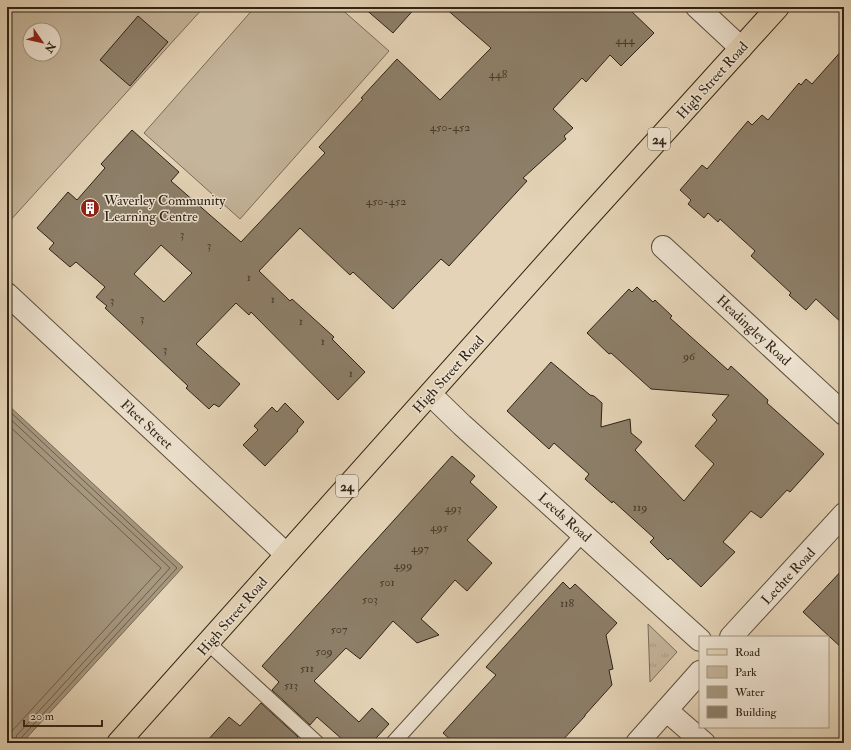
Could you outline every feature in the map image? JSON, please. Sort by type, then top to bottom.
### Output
[{"type":"main road","name":"High Street Road","points":[[118,743],[778,7]]},
{"type":"street","points":[[697,7],[741,48]]},
{"type":"street","name":"Headingley Road","points":[[664,247],[844,414]]},
{"type":"street","name":"Fleet Street","points":[[7,294],[286,554]]},
{"type":"street","name":"Leeds Road","points":[[430,394],[462,425],[699,639]]},
{"type":"street","name":"Lechte Road","points":[[733,636],[844,514]]},
{"type":"street","points":[[637,743],[699,673]]},
{"type":"street","points":[[666,710],[704,743]]},
{"type":"lane","points":[[394,743],[583,534]]},
{"type":"lane","points":[[208,643],[317,743]]},
{"type":"green space","points":[[7,7],[204,7],[7,224]]},
{"type":"green space","points":[[255,7],[339,7],[389,51],[240,219],[144,133]]},
{"type":"green space","points":[[648,624],[677,652],[650,682]]},
{"type":"water","points":[[7,404],[183,567],[22,743],[7,743]]},
{"type":"building","points":[[363,7],[416,7],[393,33]]},
{"type":"building","points":[[444,7],[627,7],[654,33],[621,66],[610,55],[586,82],[582,78],[553,109],[573,128],[564,136],[566,139],[523,178],[527,181],[449,266],[441,259],[393,309],[353,272],[350,275],[300,228],[259,271],[290,301],[292,299],[334,337],[332,339],[365,372],[338,400],[251,312],[249,315],[236,303],[196,344],[240,384],[219,407],[214,404],[209,409],[186,388],[188,386],[105,308],[107,306],[96,297],[105,287],[76,262],[70,267],[49,249],[54,243],[37,228],[68,192],[77,200],[105,168],[101,164],[132,130],[179,172],[171,181],[241,242],[325,153],[319,147],[397,59],[440,100],[491,48]],"holes":[[[161,245],[192,273],[164,302],[134,274]]]},
{"type":"building","points":[[138,16],[168,42],[130,86],[100,60]]},
{"type":"building","points":[[844,48],[844,325],[816,299],[806,310],[789,295],[791,293],[751,256],[755,251],[720,219],[718,222],[708,213],[704,218],[688,204],[691,200],[680,190],[702,165],[707,169],[748,121],[752,125],[762,115],[768,120],[799,83],[801,85],[806,79],[812,84]]},
{"type":"building","points":[[637,287],[653,302],[655,300],[672,316],[670,318],[728,370],[731,366],[768,400],[767,403],[824,454],[790,492],[787,490],[761,518],[751,511],[723,542],[735,552],[701,587],[670,558],[668,560],[650,542],[654,538],[613,501],[612,503],[585,479],[589,474],[554,443],[549,449],[507,411],[551,362],[590,395],[594,396],[602,403],[601,427],[630,419],[631,433],[642,442],[635,450],[684,501],[714,464],[695,446],[717,420],[712,415],[729,395],[651,389],[611,353],[609,354],[587,333],[629,289],[632,292]]},
{"type":"building","points":[[285,403],[304,422],[297,430],[298,431],[265,466],[243,445],[258,430],[254,426],[272,407],[277,412]]},
{"type":"building","points":[[452,456],[475,476],[470,482],[497,507],[467,540],[492,563],[467,591],[455,580],[421,619],[439,635],[417,643],[393,621],[360,659],[346,648],[314,681],[359,722],[372,708],[389,724],[376,738],[382,743],[340,743],[343,740],[317,717],[310,725],[272,690],[279,682],[262,666]]},
{"type":"building","points":[[844,568],[844,650],[803,612]]},
{"type":"building","points":[[563,582],[570,589],[575,584],[617,623],[606,635],[613,669],[609,670],[612,685],[560,743],[454,743],[443,733],[496,675],[486,667]]},
{"type":"building","points":[[261,703],[298,737],[293,743],[205,743],[229,717],[240,726]]},
{"type":"place","name":"Waverley Community Learning Centre","points":[[90,208]]}]
